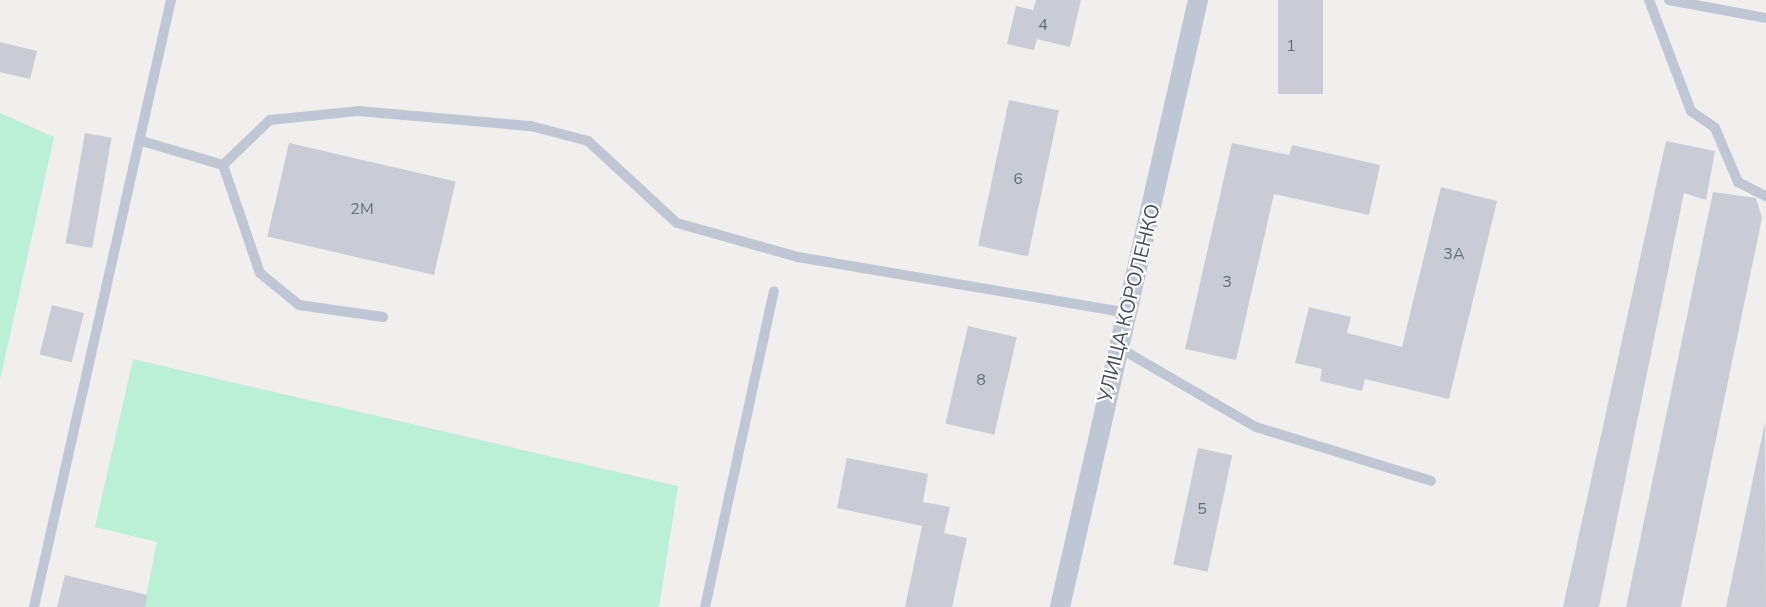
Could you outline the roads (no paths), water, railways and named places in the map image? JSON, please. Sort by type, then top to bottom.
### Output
[{"type":"street","name":"УЛИЦА КОРОЛЕНКО","points":[[1060,607],[1116,346],[1198,0]]},
{"type":"lane","points":[[33,607],[142,141],[171,0]]},
{"type":"lane","points":[[1649,0],[1691,111],[1715,128],[1738,182],[1766,196]]},
{"type":"lane","points":[[1669,0],[1766,18]]},
{"type":"lane","points":[[223,165],[270,120],[358,111],[531,126],[588,141],[676,224],[798,257],[1124,312]]},
{"type":"lane","points":[[142,141],[223,165]]},
{"type":"lane","points":[[223,165],[260,273],[299,304],[383,317]]},
{"type":"lane","points":[[705,607],[774,291]]},
{"type":"lane","points":[[1116,346],[1256,427],[1431,481]]}]
